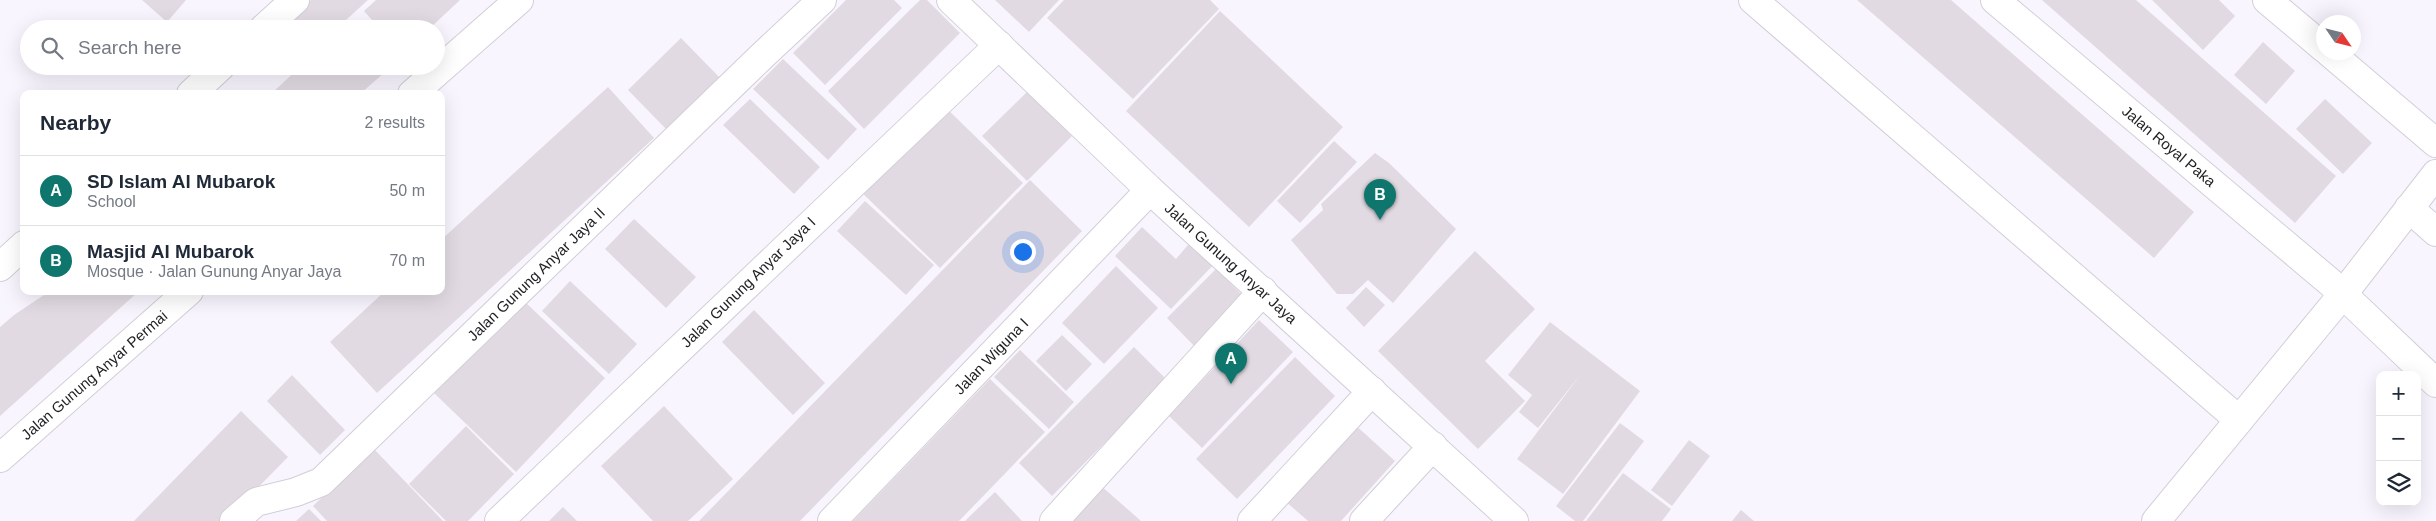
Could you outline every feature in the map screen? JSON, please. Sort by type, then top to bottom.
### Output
[{"type":"street","points":[[445,65],[519,0]]},
{"type":"street","name":"Jalan Gunung Anyar Jaya II","points":[[234,521],[256,502],[296,492],[321,482],[822,0]]},
{"type":"street","name":"Jalan Gunung Anyar Jaya","points":[[951,0],[1150,190],[1514,521]]},
{"type":"street","points":[[1753,0],[2239,420]]},
{"type":"street","name":"Jalan Royal Paka","points":[[1995,0],[2342,294],[2436,383]]},
{"type":"street","points":[[2267,0],[2316,41]]},
{"type":"street","points":[[272,20],[289,2]]},
{"type":"street","name":"Jalan Gunung Anyar Jaya I","points":[[499,521],[999,45]]},
{"type":"street","points":[[2338,60],[2436,143]]},
{"type":"street","points":[[195,90],[211,75]]},
{"type":"street","points":[[417,90],[434,75]]},
{"type":"street","points":[[2156,521],[2342,294],[2436,174]]},
{"type":"street","name":"Jalan Wiguna I","points":[[832,521],[1150,190]]},
{"type":"street","points":[[2409,208],[2436,232]]},
{"type":"street","points":[[1054,521],[1263,291]]},
{"type":"street","name":"Jalan Gunung Anyar Permai","points":[[0,458],[184,295]]},
{"type":"street","points":[[1252,521],[1372,391]]},
{"type":"street","points":[[1364,521],[1433,446]]},
{"type":"building","points":[[142,0],[186,0],[169,20],[165,20]]},
{"type":"building","points":[[311,0],[368,0],[346,20],[288,20]]},
{"type":"building","points":[[376,0],[460,0],[439,20],[372,20],[364,11]]},
{"type":"building","points":[[846,0],[894,0],[902,8],[825,85],[793,53]]},
{"type":"building","points":[[920,0],[927,0],[960,33],[864,129],[828,91]]},
{"type":"building","points":[[995,0],[1059,0],[1029,32]]},
{"type":"building","points":[[1064,0],[1210,0],[1219,9],[1133,99],[1047,18]]},
{"type":"building","points":[[1857,0],[1951,0],[2194,212],[2154,258]]},
{"type":"building","points":[[2042,0],[2136,0],[2336,176],[2295,223]]},
{"type":"building","points":[[2152,0],[2219,0],[2235,16],[2203,50]]},
{"type":"building","points":[[1220,11],[1343,127],[1249,227],[1126,111]]},
{"type":"building","points":[[681,38],[720,78],[667,130],[628,90]]},
{"type":"building","points":[[2263,42],[2295,71],[2266,104],[2234,75]]},
{"type":"building","points":[[783,59],[857,129],[828,160],[753,89]]},
{"type":"building","points":[[291,75],[382,75],[365,90],[275,90]]},
{"type":"building","points":[[608,87],[654,138],[377,393],[330,342],[381,295],[445,295],[445,236]]},
{"type":"building","points":[[1028,91],[1072,136],[1027,181],[982,136]]},
{"type":"building","points":[[750,99],[820,167],[794,194],[723,125]]},
{"type":"building","points":[[2325,99],[2372,143],[2343,174],[2296,129]]},
{"type":"building","points":[[941,103],[1023,183],[940,268],[858,189]]},
{"type":"building","points":[[1334,141],[1357,162],[1300,223],[1277,201]]},
{"type":"building","points":[[1375,153],[1389,163],[1456,229],[1393,303],[1368,280],[1353,294],[1337,294],[1291,240],[1323,210],[1321,204]]},
{"type":"building","points":[[1030,180],[1082,231],[800,521],[699,521]]},
{"type":"building","points":[[865,201],[934,265],[906,295],[837,231]]},
{"type":"building","points":[[634,219],[696,277],[666,308],[605,249]]},
{"type":"building","points":[[1142,227],[1176,259],[1193,239],[1217,261],[1171,309],[1115,256]]},
{"type":"building","points":[[1475,251],[1535,309],[1485,361],[1525,401],[1478,449],[1378,351]]},
{"type":"building","points":[[1116,266],[1158,308],[1104,364],[1062,323]]},
{"type":"building","points":[[1216,269],[1249,302],[1199,351],[1167,318]]},
{"type":"building","points":[[570,281],[637,344],[609,374],[542,311]]},
{"type":"building","points":[[1366,287],[1385,305],[1364,327],[1346,308]]},
{"type":"building","points":[[44,295],[135,295],[0,416],[0,327]]},
{"type":"building","points":[[523,300],[605,378],[516,472],[434,393]]},
{"type":"building","points":[[754,310],[825,383],[793,415],[722,342]]},
{"type":"building","points":[[1259,320],[1293,352],[1202,448],[1169,416]]},
{"type":"building","points":[[1550,322],[1640,391],[1563,494],[1517,459],[1581,374],[1538,428],[1519,412],[1532,395],[1508,375]]},
{"type":"building","points":[[1062,335],[1092,364],[1066,391],[1036,361]]},
{"type":"building","points":[[1134,347],[1167,380],[1052,496],[1019,463]]},
{"type":"building","points":[[1020,350],[1074,402],[1049,429],[994,377]]},
{"type":"building","points":[[1295,357],[1335,396],[1237,499],[1196,459]]},
{"type":"building","points":[[292,375],[345,430],[320,455],[267,401]]},
{"type":"building","points":[[990,379],[1045,432],[992,487],[959,521],[853,521]]},
{"type":"building","points":[[664,406],[733,479],[688,521],[653,521],[601,466]]},
{"type":"building","points":[[241,411],[288,457],[225,521],[134,521]]},
{"type":"building","points":[[1353,423],[1395,461],[1341,521],[1308,521],[1284,500]]},
{"type":"building","points":[[1620,423],[1644,441],[1583,521],[1575,521],[1556,506]]},
{"type":"building","points":[[466,426],[514,474],[468,521],[446,521],[409,484]]},
{"type":"building","points":[[1689,440],[1710,456],[1672,506],[1651,490]]},
{"type":"building","points":[[373,448],[443,521],[327,521],[313,506]]},
{"type":"building","points":[[1623,473],[1671,509],[1662,521],[1586,521]]},
{"type":"building","points":[[1100,485],[1141,521],[1068,521]]},
{"type":"building","points":[[995,492],[1022,521],[965,521],[972,514]]},
{"type":"building","points":[[563,507],[577,521],[549,521]]},
{"type":"building","points":[[309,509],[321,521],[296,521]]},
{"type":"building","points":[[1741,510],[1754,521],[1732,521]]},
{"type":"place","name":"Masjid Al Mubarok","points":[[1380,220]]},
{"type":"place","name":"SD Islam Al Mubarok","points":[[1231,384]]}]
